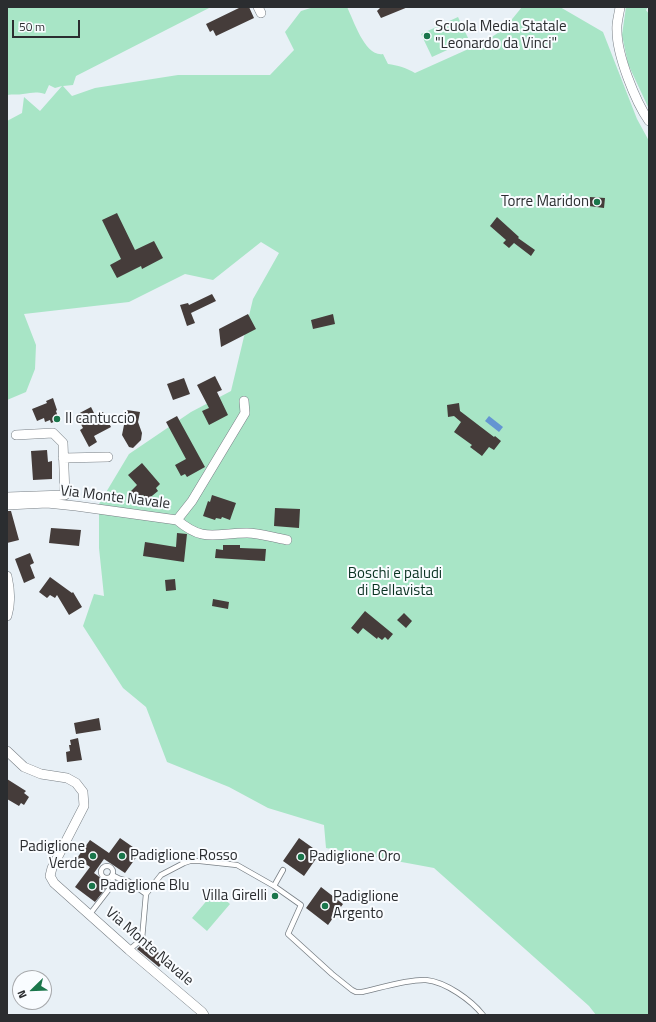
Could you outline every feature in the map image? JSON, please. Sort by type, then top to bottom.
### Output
[{"type":"street","points":[[620,7],[617,31],[622,60],[635,93],[649,121]]},
{"type":"street","points":[[177,520],[192,501],[245,413],[244,401]]},
{"type":"street","name":"Via Monte Navale","points":[[7,497],[65,495],[63,443],[53,433],[16,435]]},
{"type":"street","points":[[64,458],[108,457]]},
{"type":"street","name":"Via Monte Navale","points":[[7,505],[47,503],[177,520],[188,529],[202,535],[220,536],[248,533],[287,540]]},
{"type":"street","points":[[7,576],[10,588],[9,611],[7,616]]},
{"type":"street","name":"Via Monte Navale","points":[[7,751],[24,767],[41,774],[67,778],[76,783],[83,792],[84,806],[52,868],[50,876],[54,883],[204,1015]]},
{"type":"lane","points":[[129,950],[142,939],[146,894],[161,875],[190,861],[237,865],[274,886],[300,905],[288,934],[352,990],[362,992],[426,980],[453,990],[474,1005],[483,1015]]},
{"type":"lane","points":[[274,886],[284,870]]},
{"type":"lane","points":[[90,914],[113,884],[112,875],[128,881],[146,894]]},
{"type":"green space","name":"Boschi e paludi di Bellavista","points":[[7,7],[211,7],[76,76],[73,85],[63,86],[72,96],[95,88],[178,75],[270,75],[294,50],[285,32],[301,11],[314,7],[347,7],[361,37],[371,50],[383,54],[388,64],[402,67],[415,73],[484,42],[504,29],[522,7],[560,7],[603,32],[637,119],[649,141],[649,1015],[596,1015],[589,1006],[434,868],[326,848],[324,825],[268,808],[229,787],[167,762],[146,707],[123,688],[83,626],[94,594],[104,596],[99,548],[99,504],[129,454],[191,412],[231,391],[253,299],[279,253],[261,242],[213,280],[185,274],[129,302],[24,314],[36,345],[35,369],[26,392],[7,400],[7,121],[22,113],[24,97],[40,111],[62,86],[55,88],[49,85],[45,94],[36,92],[7,95]]},
{"type":"green space","points":[[626,7],[648,7],[646,10],[649,14],[649,109],[628,64],[622,35]]},
{"type":"green space","points":[[458,17],[469,40],[432,57],[421,34]]},
{"type":"green space","points":[[215,891],[230,904],[207,931],[192,918]]},
{"type":"water","points":[[489,416],[503,427],[499,432],[485,421]]},
{"type":"building","points":[[241,7],[249,7],[254,18],[216,36],[213,30],[210,32],[206,24]]},
{"type":"building","points":[[381,7],[408,7],[381,18],[377,11]]},
{"type":"building","name":"Torre Maridon","points":[[590,197],[605,198],[604,208],[589,206]]},
{"type":"building","points":[[117,213],[135,250],[154,241],[163,258],[142,269],[141,266],[117,278],[110,265],[121,259],[102,220]]},
{"type":"building","points":[[497,217],[519,237],[518,238],[535,250],[531,256],[514,243],[509,248],[503,243],[506,240],[490,226]]},
{"type":"building","points":[[212,294],[216,301],[191,313],[195,323],[187,326],[180,305],[188,303],[189,305]]},
{"type":"building","points":[[248,314],[256,329],[221,347],[219,329]]},
{"type":"building","points":[[333,314],[335,324],[313,329],[311,320]]},
{"type":"building","points":[[215,376],[222,390],[217,392],[228,415],[209,425],[202,411],[209,408],[197,385]]},
{"type":"building","points":[[184,378],[190,394],[173,400],[167,384]]},
{"type":"building","points":[[53,398],[59,420],[51,423],[50,420],[45,422],[44,418],[37,421],[32,409],[47,403],[46,401]]},
{"type":"building","points":[[459,403],[460,411],[501,441],[494,450],[489,447],[482,456],[470,447],[472,445],[454,432],[461,422],[454,416],[448,417],[447,405]]},
{"type":"building","points":[[91,407],[95,415],[103,412],[111,427],[94,436],[97,442],[89,447],[80,430],[83,428],[76,415]]},
{"type":"building","points":[[127,410],[140,412],[138,422],[142,433],[141,440],[133,448],[129,447],[122,435]]},
{"type":"building","points":[[177,416],[205,467],[187,477],[185,474],[181,476],[175,465],[186,459],[166,422]]},
{"type":"building","points":[[47,450],[48,462],[52,461],[52,479],[33,480],[31,451]]},
{"type":"building","points":[[142,463],[160,484],[156,488],[158,491],[147,500],[143,495],[137,500],[130,492],[137,485],[128,475]]},
{"type":"building","points":[[212,495],[236,503],[230,520],[222,517],[221,519],[216,518],[215,520],[203,516],[208,501],[210,502]]},
{"type":"building","points":[[275,508],[300,509],[299,528],[274,526]]},
{"type":"building","points":[[7,511],[11,511],[19,540],[7,543]]},
{"type":"building","points":[[51,528],[81,530],[79,546],[49,543]]},
{"type":"building","points":[[177,533],[187,534],[184,562],[143,556],[145,542],[176,547]]},
{"type":"building","points":[[223,545],[240,545],[240,548],[266,549],[265,561],[215,558],[216,549],[223,550]]},
{"type":"building","points":[[30,553],[34,563],[30,565],[35,578],[24,583],[15,559]]},
{"type":"building","points":[[50,577],[72,593],[73,592],[82,607],[69,615],[57,595],[55,598],[50,595],[47,598],[39,592]]},
{"type":"building","points":[[175,579],[176,590],[166,591],[165,580]]},
{"type":"building","points":[[213,599],[229,602],[228,609],[212,606]]},
{"type":"building","points":[[365,611],[393,634],[388,640],[385,637],[382,640],[378,637],[377,639],[363,628],[358,634],[351,628]]},
{"type":"building","points":[[404,613],[412,621],[406,628],[397,620]]},
{"type":"building","points":[[99,718],[101,730],[76,734],[74,723]]},
{"type":"building","points":[[78,738],[82,760],[67,762],[66,752],[70,751],[70,740]]},
{"type":"building","points":[[7,779],[26,791],[24,793],[29,797],[24,805],[21,803],[19,806],[7,799]]},
{"type":"building","points":[[120,838],[140,852],[125,873],[104,859],[94,873],[109,884],[95,902],[75,887],[90,867],[77,858],[90,840],[109,853]]},
{"type":"building","name":"Padiglione Oro","points":[[299,838],[320,853],[304,876],[283,861]]},
{"type":"building","name":"Padiglione Argento","points":[[321,887],[343,904],[328,925],[306,908]]},
{"type":"building","points":[[145,941],[166,959],[159,967],[137,949]]},
{"type":"place","name":"Scuola Media Statale \"Leonardo da Vinci\"","points":[[427,36]]},
{"type":"place","name":"Torre Maridon","points":[[597,202]]},
{"type":"place","name":"Il cantuccio","points":[[57,419]]},
{"type":"place","name":"Padiglione Verde","points":[[93,856]]},
{"type":"place","name":"Padiglione Rosso","points":[[122,856]]},
{"type":"place","name":"Padiglione Oro","points":[[301,857]]},
{"type":"place","name":"Padiglione Blu","points":[[92,886]]},
{"type":"place","name":"Villa Girelli","points":[[275,896]]},
{"type":"place","name":"Padiglione Argento","points":[[325,906]]}]
